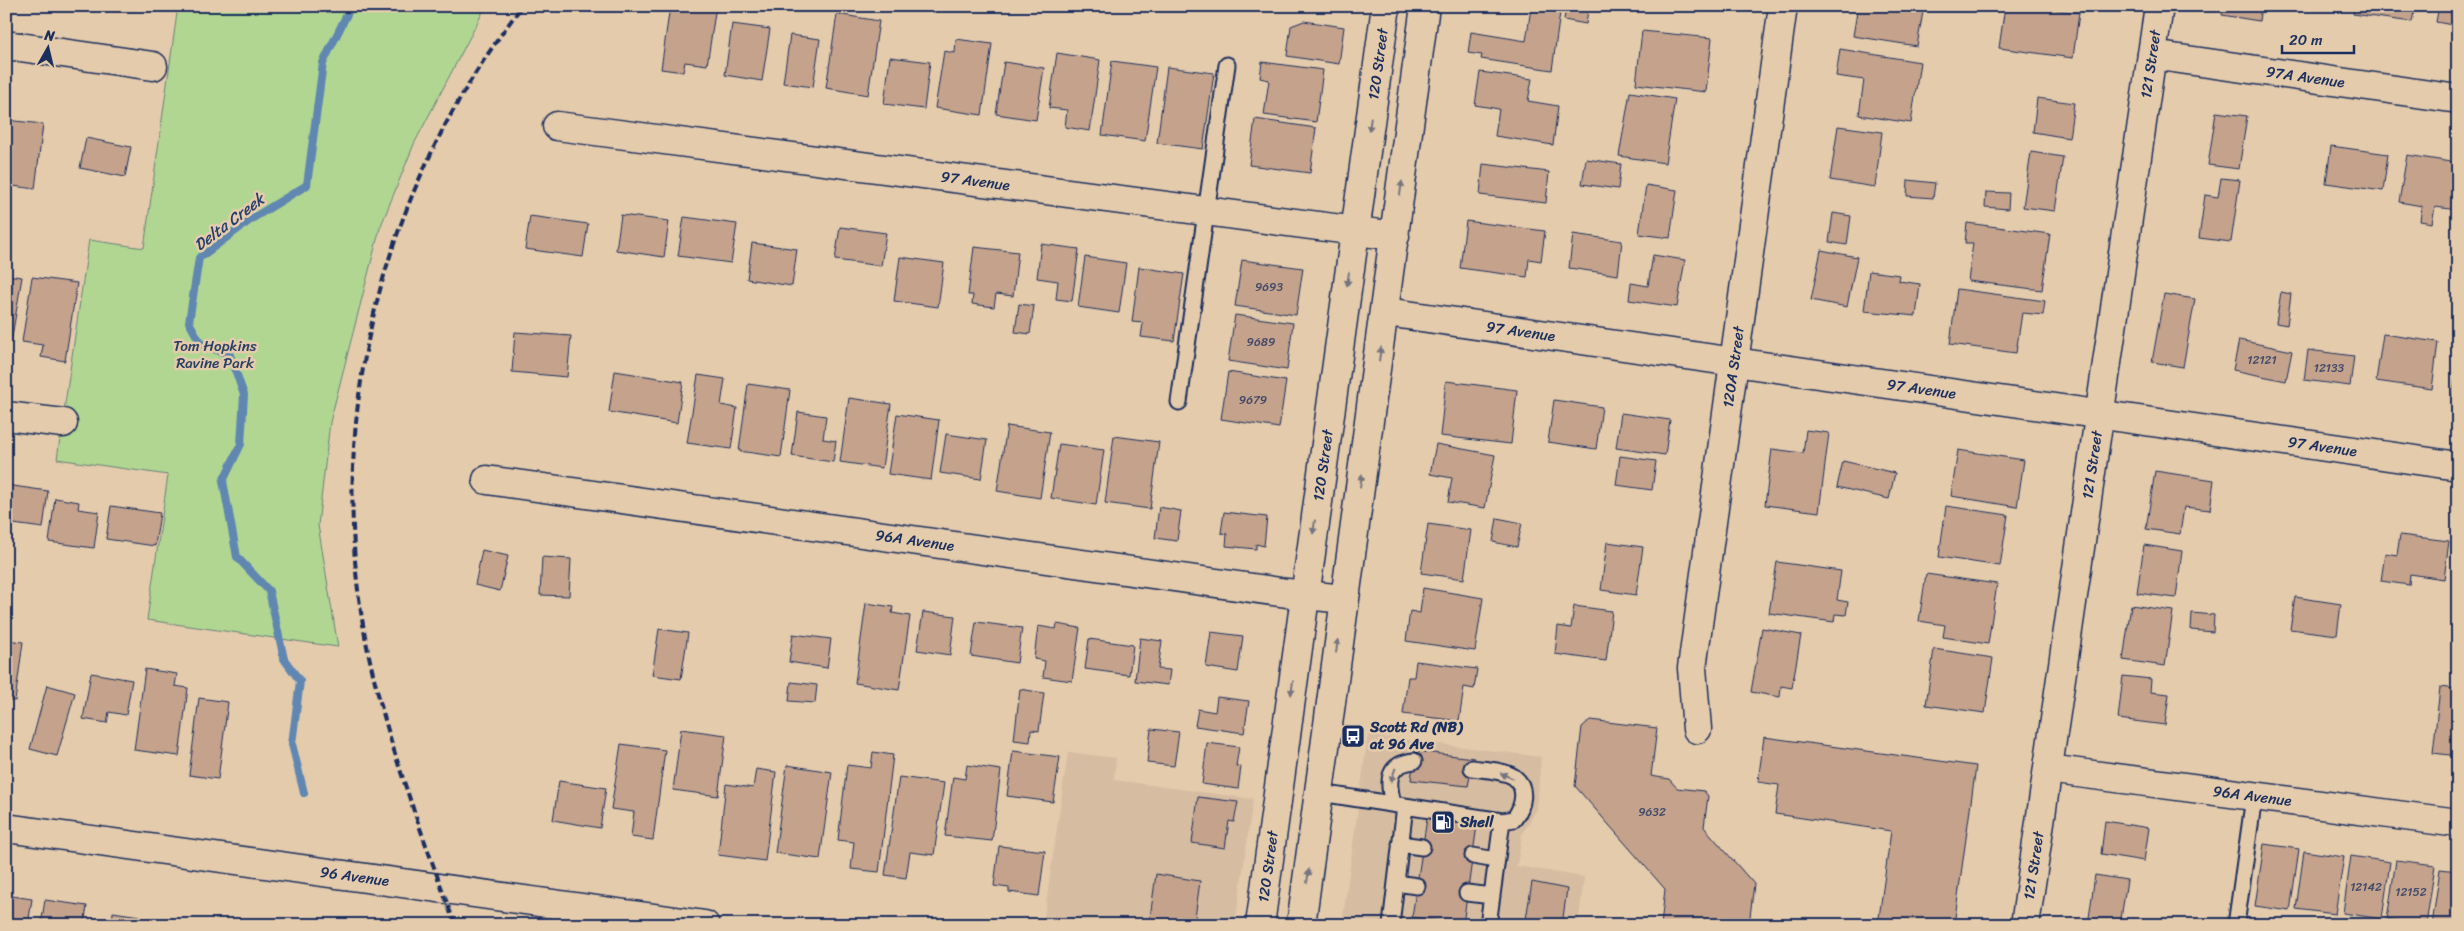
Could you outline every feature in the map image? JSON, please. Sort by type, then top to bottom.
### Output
[{"type":"street","name":"120 Street","points":[[1260,925],[1386,6]]},
{"type":"street","points":[[1301,925],[1320,793],[1344,599],[1386,312],[1425,6]]},
{"type":"street","name":"120A Street","points":[[1697,729],[1692,668],[1732,363],[1783,6]]},
{"type":"street","name":"121 Street","points":[[2026,925],[2159,6]]},
{"type":"street","points":[[6,45],[153,66]]},
{"type":"street","name":"97A Avenue","points":[[2152,55],[2458,99]]},
{"type":"street","name":"97 Avenue","points":[[557,126],[1395,236]]},
{"type":"street","name":"97 Avenue","points":[[1386,312],[2458,466]]},
{"type":"street","points":[[6,416],[63,423]]},
{"type":"street","name":"96A Avenue","points":[[487,480],[1344,599]]},
{"type":"street","name":"96A Avenue","points":[[2048,769],[2458,822]]},
{"type":"street","name":"96 Avenue","points":[[6,828],[705,925]]},
{"type":"lane","points":[[1179,402],[1227,66]]},
{"type":"lane","points":[[1392,925],[1400,844],[1399,804],[1390,780],[1394,769],[1401,763],[1414,761]]},
{"type":"lane","points":[[1320,793],[1502,821],[1514,819],[1522,808],[1522,789],[1514,777],[1496,771],[1472,768]]},
{"type":"lane","points":[[2236,925],[2254,797]]},
{"type":"lane","points":[[1488,925],[1502,821]]},
{"type":"lane","points":[[1400,844],[1422,847]]},
{"type":"lane","points":[[1473,856],[1496,860]]},
{"type":"lane","points":[[1396,883],[1417,886]]},
{"type":"lane","points":[[1467,893],[1492,896]]},
{"type":"shaded area","name":"Shell","points":[[1368,735],[1541,757],[1537,809],[1522,834],[1517,866],[1584,877],[1578,925],[1342,925]]},
{"type":"shaded area","points":[[1068,752],[1116,758],[1114,780],[1253,799],[1235,925],[1043,925]]},
{"type":"green space","name":"Tom Hopkins Ravine Park","points":[[178,6],[486,6],[414,144],[380,228],[330,422],[318,525],[338,647],[147,620],[168,475],[57,459],[89,240],[144,248]]},
{"type":"building","points":[[670,6],[716,6],[707,65],[685,62],[683,72],[661,69]]},
{"type":"building","points":[[1566,6],[1588,10],[1586,24],[1564,20]]},
{"type":"building","points":[[1664,6],[1701,6],[1700,12]]},
{"type":"building","points":[[1858,6],[1924,6],[1917,46],[1853,36]]},
{"type":"building","points":[[2005,6],[2034,6],[2079,13],[2073,58],[1999,48]]},
{"type":"building","points":[[2223,6],[2261,6],[2259,21],[2222,15]]},
{"type":"building","points":[[2354,6],[2415,6],[2412,22],[2353,14]]},
{"type":"building","points":[[2439,6],[2458,6],[2458,26],[2436,22]]},
{"type":"building","points":[[1531,8],[1560,13],[1552,70],[1481,59],[1482,55],[1468,53],[1471,32],[1526,41]]},
{"type":"building","points":[[837,14],[879,21],[868,95],[826,88]]},
{"type":"building","points":[[1304,21],[1344,27],[1339,64],[1287,56],[1291,26]]},
{"type":"building","points":[[732,24],[770,29],[762,81],[725,75]]},
{"type":"building","points":[[1642,31],[1712,38],[1706,92],[1636,84]]},
{"type":"building","points":[[790,35],[820,39],[813,87],[783,83]]},
{"type":"building","points":[[956,39],[992,44],[982,115],[935,108],[944,51],[955,53]]},
{"type":"building","points":[[1840,49],[1920,62],[1911,123],[1859,115],[1864,80],[1836,76]]},
{"type":"building","points":[[1057,53],[1100,60],[1090,131],[1065,127],[1067,110],[1049,108]]},
{"type":"building","points":[[890,57],[930,62],[924,109],[884,104]]},
{"type":"building","points":[[1112,61],[1156,67],[1145,141],[1102,135]]},
{"type":"building","points":[[1004,62],[1044,68],[1036,120],[996,114]]},
{"type":"building","points":[[1262,62],[1323,70],[1316,122],[1264,115],[1269,80],[1260,78]]},
{"type":"building","points":[[1167,67],[1214,73],[1203,149],[1157,143]]},
{"type":"building","points":[[1480,72],[1532,79],[1528,101],[1558,106],[1553,145],[1495,136],[1499,109],[1475,105]]},
{"type":"building","points":[[1630,92],[1675,99],[1665,163],[1619,156]]},
{"type":"building","points":[[2037,98],[2074,103],[2069,138],[2033,132]]},
{"type":"building","points":[[2216,112],[2247,116],[2239,169],[2208,165]]},
{"type":"building","points":[[1255,119],[1316,128],[1310,173],[1249,165]]},
{"type":"building","points":[[6,120],[43,124],[35,189],[6,185]]},
{"type":"building","points":[[1838,126],[1882,132],[1875,187],[1830,180]]},
{"type":"building","points":[[86,138],[131,147],[125,177],[80,168]]},
{"type":"building","points":[[2331,146],[2388,154],[2383,191],[2326,183]]},
{"type":"building","points":[[2031,152],[2063,157],[2055,211],[2023,207]]},
{"type":"building","points":[[2407,155],[2458,163],[2458,210],[2435,207],[2432,223],[2420,221],[2422,206],[2399,202]]},
{"type":"building","points":[[1586,159],[1621,164],[1618,189],[1582,184]]},
{"type":"building","points":[[1483,164],[1549,172],[1546,203],[1480,195]]},
{"type":"building","points":[[2221,178],[2240,180],[2231,242],[2199,238],[2205,195],[2218,197]]},
{"type":"building","points":[[1908,180],[1935,183],[1933,198],[1907,196]]},
{"type":"building","points":[[1646,185],[1677,190],[1670,238],[1639,234]]},
{"type":"building","points":[[1986,192],[2009,193],[2008,209],[1985,207]]},
{"type":"building","points":[[1833,213],[1851,216],[1847,245],[1829,242]]},
{"type":"building","points":[[621,215],[669,221],[664,257],[616,250]]},
{"type":"building","points":[[530,216],[588,224],[583,257],[525,249]]},
{"type":"building","points":[[684,217],[737,224],[731,263],[678,256]]},
{"type":"building","points":[[1466,221],[1545,231],[1541,261],[1529,259],[1527,277],[1460,268]]},
{"type":"building","points":[[1967,223],[2050,234],[2042,290],[1968,281],[1973,243],[1965,243]]},
{"type":"building","points":[[840,227],[886,233],[881,266],[835,260]]},
{"type":"building","points":[[1573,234],[1622,241],[1618,275],[1569,268]]},
{"type":"building","points":[[752,243],[797,249],[792,286],[747,279]]},
{"type":"building","points":[[1041,244],[1079,249],[1072,301],[1056,299],[1058,281],[1037,278]]},
{"type":"building","points":[[974,247],[1018,252],[1013,296],[996,294],[994,307],[972,304],[973,295],[968,295]]},
{"type":"building","points":[[1821,250],[1857,257],[1847,307],[1811,300]]},
{"type":"building","points":[[1653,255],[1685,260],[1677,307],[1629,300],[1631,283],[1648,286]]},
{"type":"building","points":[[900,257],[944,263],[938,307],[894,301]]},
{"type":"building","points":[[1085,257],[1126,263],[1119,313],[1078,307]]},
{"type":"building","points":[[1242,260],[1303,268],[1296,315],[1235,306]]},
{"type":"building","points":[[1139,267],[1184,274],[1174,341],[1141,337],[1143,323],[1132,322]]},
{"type":"building","points":[[1869,271],[1900,275],[1899,281],[1920,284],[1916,316],[1864,311]]},
{"type":"building","points":[[6,275],[22,277],[11,343],[6,342]]},
{"type":"building","points":[[32,277],[77,283],[65,361],[41,357],[43,345],[22,342]]},
{"type":"building","points":[[1957,289],[2045,301],[2043,315],[2022,313],[2016,353],[1950,344]]},
{"type":"building","points":[[2281,292],[2291,294],[2287,325],[2276,323]]},
{"type":"building","points":[[2164,294],[2195,299],[2183,367],[2152,362]]},
{"type":"building","points":[[1019,304],[1034,306],[1030,334],[1015,332]]},
{"type":"building","points":[[1235,315],[1293,323],[1287,370],[1228,361]]},
{"type":"building","points":[[515,332],[571,336],[567,377],[512,372]]},
{"type":"building","points":[[2383,334],[2438,342],[2432,389],[2376,381]]},
{"type":"building","points":[[2239,340],[2292,351],[2286,381],[2233,370]]},
{"type":"building","points":[[2308,350],[2354,356],[2350,386],[2304,380]]},
{"type":"building","points":[[2458,367],[2458,399],[2452,398]]},
{"type":"building","points":[[615,371],[683,382],[677,423],[609,412]]},
{"type":"building","points":[[1228,372],[1286,381],[1279,428],[1221,419]]},
{"type":"building","points":[[698,375],[725,379],[721,405],[737,408],[731,449],[687,443]]},
{"type":"building","points":[[1446,381],[1517,390],[1511,444],[1440,436]]},
{"type":"building","points":[[748,384],[790,390],[781,457],[739,451]]},
{"type":"building","points":[[849,398],[891,404],[882,468],[840,462]]},
{"type":"building","points":[[1554,400],[1602,407],[1596,449],[1548,442]]},
{"type":"building","points":[[798,412],[826,416],[823,439],[836,441],[833,462],[792,456]]},
{"type":"building","points":[[1621,413],[1670,420],[1665,455],[1616,448]]},
{"type":"building","points":[[897,414],[939,420],[931,480],[888,474]]},
{"type":"building","points":[[1007,426],[1050,432],[1040,498],[997,491]]},
{"type":"building","points":[[1806,430],[1829,433],[1819,512],[1765,505],[1772,449],[1803,453]]},
{"type":"building","points":[[946,434],[987,440],[981,479],[940,473]]},
{"type":"building","points":[[1114,436],[1159,442],[1150,509],[1105,503]]},
{"type":"building","points":[[1059,444],[1104,450],[1096,505],[1051,498]]},
{"type":"building","points":[[1436,444],[1495,455],[1485,508],[1448,502],[1452,478],[1430,474]]},
{"type":"building","points":[[1958,450],[2024,460],[2017,507],[1951,496]]},
{"type":"building","points":[[1620,456],[1656,461],[1652,490],[1616,485]]},
{"type":"building","points":[[1843,461],[1895,473],[1889,499],[1837,487]]},
{"type":"building","points":[[2155,471],[2214,480],[2210,510],[2184,507],[2180,534],[2146,529]]},
{"type":"building","points":[[6,485],[48,491],[43,528],[6,523]]},
{"type":"building","points":[[55,498],[79,502],[78,509],[99,512],[94,548],[49,542]]},
{"type":"building","points":[[111,506],[160,513],[155,546],[106,539]]},
{"type":"building","points":[[1946,506],[2008,515],[2000,566],[1939,557]]},
{"type":"building","points":[[1159,507],[1181,511],[1177,541],[1155,538]]},
{"type":"building","points":[[1224,512],[1267,517],[1264,546],[1256,544],[1256,549],[1226,546],[1227,534],[1221,533]]},
{"type":"building","points":[[1497,518],[1522,523],[1517,547],[1493,542]]},
{"type":"building","points":[[1428,524],[1471,530],[1464,579],[1421,573]]},
{"type":"building","points":[[2400,535],[2449,541],[2444,579],[2410,574],[2409,585],[2381,581],[2385,553],[2397,555]]},
{"type":"building","points":[[1607,542],[1643,547],[1636,595],[1601,590]]},
{"type":"building","points":[[2144,545],[2182,551],[2176,598],[2137,593]]},
{"type":"building","points":[[482,550],[508,556],[500,591],[475,585]]},
{"type":"building","points":[[542,557],[571,559],[569,596],[540,595]]},
{"type":"building","points":[[1777,562],[1841,571],[1837,600],[1848,602],[1846,615],[1835,614],[1834,622],[1769,613]]},
{"type":"building","points":[[1926,574],[1997,584],[1988,644],[1943,637],[1945,625],[1919,621]]},
{"type":"building","points":[[1423,588],[1483,598],[1475,651],[1406,641],[1410,611],[1420,613]]},
{"type":"building","points":[[2295,597],[2341,604],[2337,635],[2290,629]]},
{"type":"building","points":[[866,603],[893,607],[892,613],[910,616],[899,690],[855,683]]},
{"type":"building","points":[[2131,605],[2173,611],[2165,666],[2123,660]]},
{"type":"building","points":[[1574,606],[1612,611],[1606,661],[1555,654],[1558,626],[1571,628]]},
{"type":"building","points":[[923,612],[955,616],[950,655],[917,650]]},
{"type":"building","points":[[2192,613],[2214,615],[2213,632],[2191,630]]},
{"type":"building","points":[[976,622],[1022,628],[1017,663],[971,656]]},
{"type":"building","points":[[1057,624],[1080,628],[1072,681],[1043,677],[1045,661],[1034,659],[1038,626],[1056,629]]},
{"type":"building","points":[[1762,628],[1801,635],[1792,688],[1781,686],[1780,697],[1751,692]]},
{"type":"building","points":[[659,629],[688,633],[681,679],[652,675]]},
{"type":"building","points":[[1211,632],[1243,636],[1238,672],[1206,667]]},
{"type":"building","points":[[793,634],[831,639],[827,668],[789,662]]},
{"type":"building","points":[[1140,638],[1162,641],[1158,669],[1170,670],[1168,685],[1135,681]]},
{"type":"building","points":[[1089,639],[1133,645],[1129,675],[1085,669]]},
{"type":"building","points":[[6,640],[23,642],[15,701],[6,700]]},
{"type":"building","points":[[1934,649],[1993,658],[1985,713],[1926,705]]},
{"type":"building","points":[[1416,661],[1477,669],[1474,689],[1464,687],[1459,721],[1403,714],[1408,677],[1414,677]]},
{"type":"building","points":[[145,669],[177,674],[175,686],[188,688],[179,756],[134,750]]},
{"type":"building","points":[[91,673],[132,680],[126,715],[109,712],[107,723],[83,719]]},
{"type":"building","points":[[2123,676],[2151,679],[2150,692],[2169,694],[2165,725],[2118,719]]},
{"type":"building","points":[[791,682],[817,685],[815,703],[789,701]]},
{"type":"building","points":[[47,685],[75,693],[57,756],[30,749]]},
{"type":"building","points":[[2440,687],[2458,689],[2458,756],[2433,753]]},
{"type":"building","points":[[1020,689],[1044,693],[1039,731],[1031,730],[1030,742],[1014,740]]},
{"type":"building","points":[[1217,697],[1249,701],[1244,733],[1195,726],[1198,709],[1215,712]]},
{"type":"building","points":[[199,698],[228,702],[218,779],[189,775]]},
{"type":"building","points":[[1590,720],[1657,728],[1651,776],[1669,779],[1677,788],[1704,791],[1708,796],[1704,827],[1754,884],[1749,925],[1661,925],[1665,889],[1575,786],[1582,727]]},
{"type":"building","points":[[681,729],[726,735],[718,796],[673,790]]},
{"type":"building","points":[[1151,729],[1179,732],[1174,766],[1147,763]]},
{"type":"building","points":[[1764,737],[1976,766],[1954,925],[1878,925],[1891,831],[1775,814],[1779,785],[1758,782]]},
{"type":"building","points":[[1207,743],[1239,747],[1236,766],[1241,767],[1238,789],[1202,784]]},
{"type":"building","points":[[621,744],[665,750],[653,840],[631,837],[634,812],[611,809]]},
{"type":"building","points":[[1013,751],[1060,757],[1053,802],[1007,796]]},
{"type":"building","points":[[1415,751],[1474,758],[1468,786],[1411,780]]},
{"type":"building","points":[[873,752],[893,755],[879,872],[851,869],[854,842],[838,840],[847,765],[871,768]]},
{"type":"building","points":[[787,765],[832,772],[820,859],[775,853]]},
{"type":"building","points":[[967,765],[1001,770],[992,841],[945,836],[953,777],[965,779]]},
{"type":"building","points":[[756,769],[776,772],[765,861],[718,855],[726,784],[753,788]]},
{"type":"building","points":[[899,777],[944,783],[934,855],[910,852],[906,878],[885,875]]},
{"type":"building","points":[[559,781],[606,788],[600,828],[553,820]]},
{"type":"building","points":[[1198,797],[1238,802],[1234,822],[1229,821],[1225,848],[1192,843]]},
{"type":"building","points":[[1427,818],[1477,825],[1463,924],[1412,917]]},
{"type":"building","points":[[2105,821],[2149,828],[2144,861],[2101,854]]},
{"type":"building","points":[[2264,844],[2299,849],[2290,911],[2255,906]]},
{"type":"building","points":[[999,846],[1045,851],[1039,896],[1009,892],[1009,888],[994,886]]},
{"type":"building","points":[[2304,851],[2344,857],[2335,914],[2296,909]]},
{"type":"building","points":[[2351,856],[2390,862],[2382,919],[2343,913]]},
{"type":"building","points":[[2396,860],[2435,865],[2426,925],[2387,919]]},
{"type":"building","points":[[2440,869],[2458,871],[2458,925],[2432,925]]},
{"type":"building","points":[[1156,874],[1200,881],[1194,925],[1149,925]]},
{"type":"building","points":[[2095,875],[2127,880],[2120,925],[2088,925]]},
{"type":"building","points":[[1532,882],[1567,889],[1562,925],[1525,925]]},
{"type":"building","points":[[6,895],[32,899],[28,925],[6,925]]},
{"type":"building","points":[[45,900],[87,906],[84,925],[41,925]]},
{"type":"building","points":[[113,912],[140,916],[139,923],[154,925],[112,925]]},
{"type":"building","points":[[174,921],[191,923],[191,925],[174,925]]},
{"type":"waterway","name":"Delta Creek","points":[[304,793],[292,744],[300,681],[284,659],[269,591],[237,557],[223,481],[241,444],[244,395],[230,355],[201,344],[189,322],[199,258],[253,218],[307,185],[323,63],[351,6]]},
{"type":"railway","points":[[455,925],[398,764],[371,665],[360,602],[353,537],[353,473],[358,408],[367,344],[383,281],[403,219],[448,119],[483,61],[522,6]]},
{"type":"place","name":"Scott Rd (NB) at 96 Ave","points":[[1353,736]]},
{"type":"place","name":"Shell","points":[[1443,822]]}]
